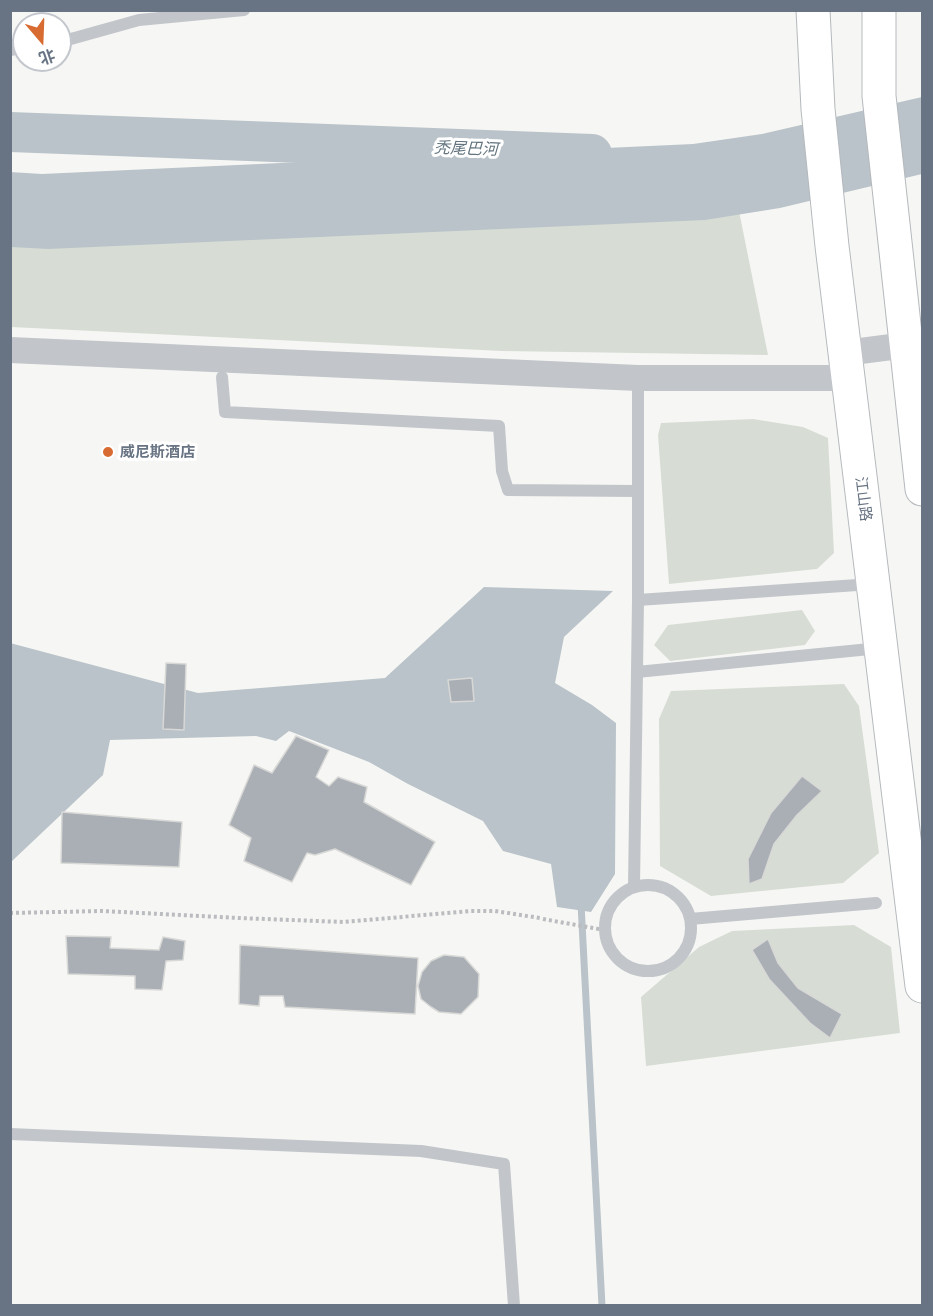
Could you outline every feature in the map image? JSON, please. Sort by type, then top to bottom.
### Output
[{"type":"main road","name":"江山路","points":[[813,10],[818,109],[832,246],[922,986]]},
{"type":"main road","points":[[879,10],[879,96],[896,249],[914,344],[922,489]]},
{"type":"street","points":[[10,350],[638,378],[846,366],[914,344]]},
{"type":"lane","points":[[72,39],[139,20],[244,10]]},
{"type":"lane","points":[[222,377],[225,412],[499,426],[501,471],[508,490],[638,491]]},
{"type":"lane","points":[[634,887],[638,378]]},
{"type":"lane","points":[[638,600],[873,584]]},
{"type":"lane","points":[[637,672],[881,648]]},
{"type":"lane","points":[[648,884],[663,887],[675,894],[685,905],[690,919],[691,933],[687,946],[679,958],[667,966],[653,970],[639,970],[626,965],[615,956],[604,930],[606,916],[621,893],[648,884]]},
{"type":"lane","points":[[690,919],[876,903]]},
{"type":"lane","points":[[10,1134],[421,1151],[504,1164],[514,1305]]},
{"type":"path","points":[[10,913],[102,910],[344,922],[470,911],[495,911],[604,930]]},
{"type":"shaded area","points":[[922,97],[922,174],[780,208],[705,220],[48,249],[11,247],[10,172],[42,174],[693,144],[762,134]]},
{"type":"shaded area","points":[[11,190],[739,211],[768,355],[502,351],[11,327]]},
{"type":"shaded area","points":[[753,419],[803,427],[828,438],[834,553],[817,569],[669,584],[658,435],[661,423]]},
{"type":"shaded area","points":[[484,587],[613,591],[564,637],[555,683],[592,705],[616,723],[615,874],[591,912],[557,907],[551,864],[503,851],[483,821],[369,762],[289,731],[276,741],[256,736],[110,740],[103,775],[11,862],[10,643],[198,693],[385,678]]},
{"type":"shaded area","points":[[802,610],[815,631],[805,645],[670,661],[654,645],[668,625]]},
{"type":"shaded area","points":[[844,684],[859,706],[879,853],[843,883],[711,896],[660,866],[659,719],[671,691]]},
{"type":"shaded area","points":[[854,925],[891,947],[900,1033],[646,1066],[641,997],[699,947],[732,931]]},
{"type":"building","points":[[166,663],[186,664],[184,730],[163,729]]},
{"type":"building","points":[[472,678],[474,701],[451,702],[448,680]]},
{"type":"building","points":[[296,736],[329,750],[316,777],[329,786],[338,777],[367,787],[364,802],[435,842],[411,885],[335,849],[315,855],[307,853],[292,882],[244,861],[251,838],[229,825],[254,765],[272,773]]},
{"type":"building","points":[[802,776],[822,791],[797,815],[774,844],[762,879],[749,884],[748,859],[771,813]]},
{"type":"building","points":[[62,812],[182,822],[179,867],[61,863]]},
{"type":"building","points":[[66,936],[111,937],[110,948],[159,950],[163,937],[185,941],[183,960],[166,961],[162,990],[135,989],[135,976],[68,974]]},
{"type":"building","points":[[768,939],[778,963],[798,988],[842,1014],[830,1038],[810,1023],[769,979],[752,950]]},
{"type":"building","points":[[240,945],[418,958],[415,1014],[285,1007],[283,996],[260,996],[259,1006],[239,1004]]},
{"type":"building","points":[[444,955],[464,957],[479,974],[478,997],[461,1014],[439,1012],[421,999],[418,986],[422,972],[431,961]]},
{"type":"waterway","name":"秃尾巴河","points":[[10,132],[592,154]]},
{"type":"waterway","points":[[581,904],[602,1306]]},
{"type":"place","name":"威尼斯酒店","points":[[108,452]]}]
